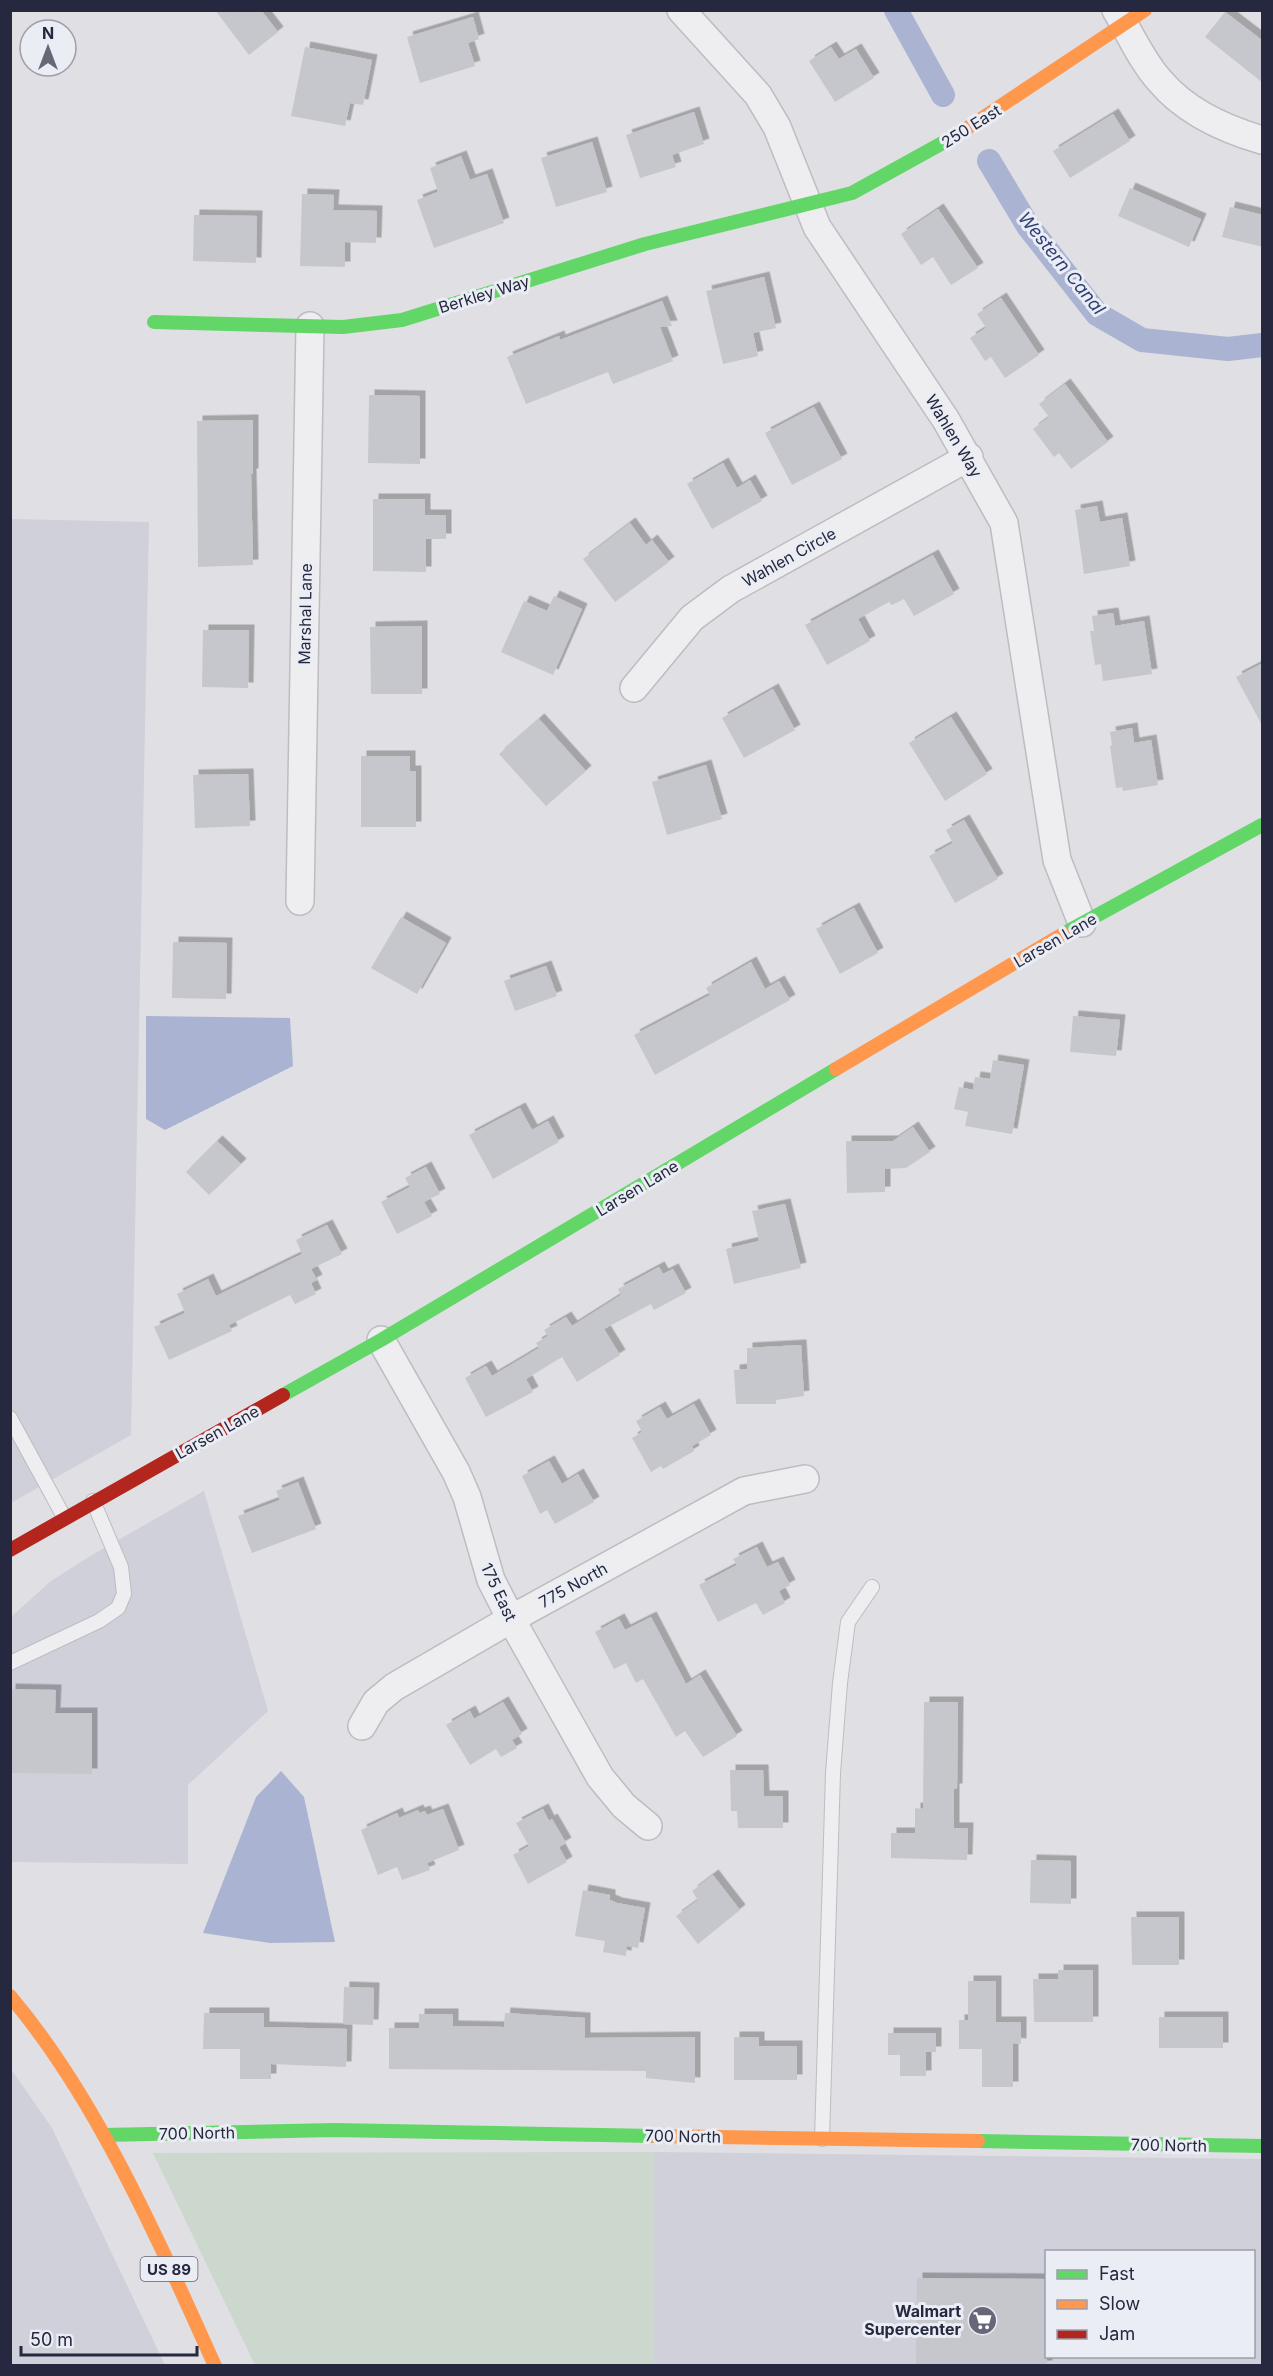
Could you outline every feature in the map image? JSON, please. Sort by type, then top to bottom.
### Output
[{"type":"street","name":"Wahlen Way","points":[[681,10],[758,95],[777,127],[817,227],[969,457],[1004,524],[1057,860],[1082,923]]},
{"type":"street","name":"250 East","points":[[806,203],[852,193],[951,139],[1129,15]]},
{"type":"street","points":[[1129,15],[1159,81],[1192,110],[1239,133],[1263,140]]},
{"type":"street","name":"Berkley Way","points":[[154,322],[343,327],[402,320],[645,244],[806,203]]},
{"type":"street","name":"Marshal Lane","points":[[300,901],[310,326]]},
{"type":"street","name":"Wahlen Circle","points":[[634,688],[692,618],[731,589],[969,457]]},
{"type":"street","name":"Larsen Lane","points":[[10,1550],[64,1516],[381,1340],[1082,923],[1263,825]]},
{"type":"street","name":"175 East","points":[[381,1340],[456,1472],[467,1497],[491,1580],[511,1619],[600,1777],[624,1806],[648,1826]]},
{"type":"street","name":"775 North","points":[[362,1726],[376,1702],[394,1687],[511,1619],[744,1491],[805,1479]]},
{"type":"street","name":"US 89","points":[[10,1996],[38,2027],[74,2079],[104,2135],[215,2366]]},
{"type":"street","points":[[10,2014],[38,2027]]},
{"type":"street","name":"700 North","points":[[104,2135],[334,2130],[1263,2146]]},
{"type":"lane","points":[[10,1418],[64,1516]]},
{"type":"lane","points":[[10,1663],[99,1621],[118,1608],[124,1594],[121,1567],[93,1501]]},
{"type":"lane","points":[[822,2139],[832,1796],[840,1683],[848,1622],[872,1587]]},
{"type":"shaded area","points":[[11,519],[149,522],[131,1435],[11,1503]]},
{"type":"shaded area","points":[[204,1491],[268,1711],[188,1785],[188,1864],[11,1862],[11,1617],[51,1581]]},
{"type":"shaded area","points":[[11,2069],[52,2128],[165,2365],[11,2365]]},
{"type":"shaded area","points":[[654,2152],[1262,2159],[1262,2365],[654,2365]]},
{"type":"shaded area","points":[[654,2152],[654,2365],[255,2365],[153,2153]]},
{"type":"water","points":[[146,1016],[290,1018],[293,1066],[165,1130],[146,1119]]},
{"type":"water","points":[[281,1771],[304,1797],[335,1942],[270,1943],[203,1933],[256,1797]]},
{"type":"building","points":[[215,10],[261,10],[278,32],[249,55]]},
{"type":"building","points":[[1225,12],[1263,41],[1263,83],[1205,37]]},
{"type":"building","points":[[473,17],[479,39],[468,43],[475,66],[420,83],[407,37]]},
{"type":"building","points":[[305,47],[372,60],[363,105],[350,103],[345,126],[291,116]]},
{"type":"building","points":[[831,47],[839,59],[856,49],[874,78],[835,102],[809,61]]},
{"type":"building","points":[[694,112],[704,144],[672,155],[676,167],[640,178],[626,135]]},
{"type":"building","points":[[1113,114],[1130,141],[1070,178],[1053,151]]},
{"type":"building","points":[[592,142],[607,192],[556,207],[541,158]]},
{"type":"building","points":[[461,156],[470,180],[487,174],[504,223],[434,248],[417,200],[438,192],[430,168]]},
{"type":"building","points":[[1130,188],[1201,219],[1189,247],[1118,216]]},
{"type":"building","points":[[302,194],[334,195],[333,210],[377,211],[376,243],[345,242],[345,267],[300,266]]},
{"type":"building","points":[[1230,207],[1263,215],[1263,247],[1222,237]]},
{"type":"building","points":[[938,209],[978,268],[951,285],[933,257],[921,265],[901,234]]},
{"type":"building","points":[[194,215],[257,216],[256,263],[193,261]]},
{"type":"building","points":[[764,277],[776,328],[753,333],[758,356],[723,364],[706,291]]},
{"type":"building","points":[[1001,298],[1039,355],[1005,378],[991,357],[985,361],[970,338],[986,328],[977,314]]},
{"type":"building","points":[[662,301],[672,326],[660,327],[673,361],[613,384],[608,372],[526,404],[507,357],[559,336],[560,340]]},
{"type":"building","points":[[1065,384],[1108,442],[1071,469],[1059,453],[1054,457],[1033,429],[1049,417],[1039,404]]},
{"type":"building","points":[[369,395],[420,396],[420,464],[368,463]]},
{"type":"building","points":[[814,407],[842,459],[792,485],[765,433]]},
{"type":"building","points":[[253,420],[253,474],[251,474],[253,565],[198,567],[197,421]]},
{"type":"building","points":[[723,463],[737,488],[750,480],[762,501],[712,529],[687,484]]},
{"type":"building","points":[[373,499],[425,499],[425,515],[446,515],[446,539],[426,539],[426,572],[373,571]]},
{"type":"building","points":[[1097,506],[1100,522],[1122,518],[1130,566],[1084,574],[1075,510]]},
{"type":"building","points":[[630,523],[646,545],[652,540],[669,562],[615,602],[583,559]]},
{"type":"building","points":[[933,555],[954,594],[914,616],[904,599],[892,605],[889,602],[858,619],[870,641],[827,665],[805,625]]},
{"type":"building","points":[[554,596],[582,609],[553,675],[501,652],[524,601],[547,611]]},
{"type":"building","points":[[1113,613],[1115,626],[1144,621],[1152,674],[1103,681],[1101,664],[1095,665],[1090,631],[1094,631],[1092,616]]},
{"type":"building","points":[[422,626],[422,694],[371,694],[370,627]]},
{"type":"building","points":[[203,630],[249,630],[248,688],[202,687]]},
{"type":"building","points":[[1263,663],[1263,727],[1236,677]]},
{"type":"building","points":[[773,689],[795,730],[744,758],[722,718]]},
{"type":"building","points":[[951,717],[987,774],[945,801],[909,743]]},
{"type":"building","points":[[539,719],[586,771],[546,806],[499,754]]},
{"type":"building","points":[[1132,728],[1134,743],[1151,740],[1158,785],[1123,791],[1122,787],[1116,788],[1110,732]]},
{"type":"building","points":[[361,756],[410,756],[410,771],[416,771],[416,827],[361,827]]},
{"type":"building","points":[[706,765],[722,819],[667,835],[652,782]]},
{"type":"building","points":[[248,774],[250,826],[195,828],[193,775]]},
{"type":"building","points":[[964,820],[998,879],[955,903],[929,856],[953,843],[946,830]]},
{"type":"building","points":[[854,908],[878,953],[840,974],[816,929]]},
{"type":"building","points":[[401,917],[446,943],[417,994],[371,968]]},
{"type":"building","points":[[173,942],[227,943],[226,999],[172,998]]},
{"type":"building","points":[[751,962],[765,989],[779,981],[790,1000],[655,1075],[634,1035],[710,995],[706,988]]},
{"type":"building","points":[[546,966],[557,996],[515,1011],[504,981]]},
{"type":"building","points":[[1073,1016],[1120,1020],[1116,1056],[1070,1052]]},
{"type":"building","points":[[993,1060],[1024,1065],[1012,1134],[965,1126],[968,1112],[954,1109],[959,1087],[973,1090],[975,1077],[990,1079]]},
{"type":"building","points":[[520,1108],[532,1130],[548,1121],[559,1142],[493,1179],[469,1135]]},
{"type":"building","points":[[913,1127],[930,1152],[906,1168],[885,1169],[885,1192],[847,1193],[846,1141],[893,1141]]},
{"type":"building","points":[[217,1141],[241,1164],[209,1195],[186,1172]]},
{"type":"building","points":[[426,1167],[440,1194],[424,1202],[432,1216],[397,1234],[381,1202],[410,1187],[405,1178]]},
{"type":"building","points":[[785,1204],[801,1268],[734,1284],[726,1249],[759,1241],[752,1211]]},
{"type":"building","points":[[327,1225],[342,1254],[311,1269],[317,1280],[311,1283],[316,1294],[295,1304],[290,1295],[229,1325],[232,1331],[169,1360],[154,1327],[185,1313],[177,1294],[208,1279],[216,1296],[302,1254],[296,1240]]},
{"type":"building","points":[[659,1267],[663,1274],[673,1269],[686,1293],[654,1310],[651,1304],[604,1329],[620,1355],[577,1382],[562,1357],[526,1379],[533,1392],[486,1417],[465,1378],[486,1366],[492,1376],[539,1348],[536,1343],[548,1336],[544,1330],[566,1317],[572,1326],[621,1295],[618,1289]]},
{"type":"building","points":[[801,1345],[804,1396],[776,1400],[776,1404],[736,1404],[734,1370],[747,1369],[747,1348]]},
{"type":"building","points":[[694,1404],[711,1435],[692,1446],[694,1451],[663,1469],[661,1466],[651,1472],[632,1438],[642,1432],[636,1421],[660,1407],[667,1419]]},
{"type":"building","points":[[549,1461],[562,1484],[578,1474],[594,1502],[555,1524],[547,1510],[540,1514],[522,1476]]},
{"type":"building","points":[[298,1482],[316,1529],[252,1553],[238,1516],[280,1500],[276,1491]]},
{"type":"building","points":[[757,1547],[767,1567],[778,1562],[790,1585],[779,1591],[785,1603],[763,1615],[756,1603],[718,1622],[699,1585],[737,1565],[733,1559]]},
{"type":"building","points":[[651,1617],[686,1684],[700,1675],[737,1736],[703,1757],[685,1731],[676,1737],[643,1679],[636,1683],[626,1663],[614,1669],[595,1632],[619,1619],[625,1630]]},
{"type":"building","points":[[10,1689],[56,1690],[55,1713],[92,1713],[92,1774],[10,1773]]},
{"type":"building","points":[[503,1702],[522,1734],[512,1740],[517,1748],[501,1757],[496,1749],[470,1765],[446,1725],[470,1711],[474,1719]]},
{"type":"building","points":[[924,1702],[958,1702],[954,1828],[968,1828],[967,1860],[891,1858],[891,1833],[915,1833],[915,1808],[923,1809]]},
{"type":"building","points":[[730,1770],[763,1770],[764,1796],[783,1796],[783,1828],[738,1828],[737,1811],[731,1811]]},
{"type":"building","points":[[443,1809],[459,1850],[427,1863],[430,1870],[402,1880],[397,1867],[378,1875],[361,1830],[397,1813],[399,1818],[418,1810],[419,1813],[425,1811],[427,1815]]},
{"type":"building","points":[[543,1809],[549,1821],[552,1819],[566,1843],[559,1847],[567,1862],[528,1884],[513,1855],[529,1846],[516,1823]]},
{"type":"building","points":[[1031,1860],[1071,1861],[1071,1904],[1030,1903]]},
{"type":"building","points":[[713,1875],[740,1910],[698,1944],[676,1916],[698,1900],[692,1891]]},
{"type":"building","points":[[583,1890],[610,1895],[610,1900],[617,1903],[645,1908],[638,1948],[627,1946],[626,1956],[603,1952],[605,1941],[575,1936]]},
{"type":"building","points":[[1131,1917],[1179,1917],[1179,1965],[1132,1965]]},
{"type":"building","points":[[1058,1970],[1093,1970],[1093,2022],[1034,2022],[1033,1979],[1058,1979]]},
{"type":"building","points":[[968,1981],[996,1981],[996,2022],[1021,2022],[1021,2044],[1013,2043],[1013,2087],[982,2087],[982,2049],[959,2049],[959,2020],[968,2020]]},
{"type":"building","points":[[344,1987],[374,1988],[373,2025],[343,2024]]},
{"type":"building","points":[[204,2013],[264,2013],[264,2027],[347,2029],[346,2067],[271,2064],[271,2079],[240,2079],[240,2049],[203,2049]]},
{"type":"building","points":[[505,2013],[585,2018],[585,2038],[695,2037],[695,2083],[646,2078],[646,2071],[389,2069],[389,2028],[419,2028],[419,2014],[453,2014],[453,2026],[504,2027]]},
{"type":"building","points":[[1159,2017],[1223,2017],[1223,2048],[1159,2048]]},
{"type":"building","points":[[888,2033],[936,2033],[936,2052],[926,2052],[926,2076],[900,2076],[900,2055],[888,2055]]},
{"type":"building","points":[[734,2037],[759,2037],[759,2046],[797,2046],[797,2080],[734,2080]]},
{"type":"building","name":"Walmart Supercenter","points":[[917,2278],[1045,2279],[1045,2358],[1047,2358],[1047,2366],[916,2366]]},
{"type":"waterway","name":"Western Canal","points":[[896,10],[943,95]]},
{"type":"waterway","name":"Western Canal","points":[[989,161],[1028,226],[1097,314],[1142,340],[1228,349],[1262,345]]},
{"type":"traffic: fast","points":[[154,322],[343,327],[402,320],[645,244],[852,193],[957,135]]},
{"type":"traffic: fast","points":[[1063,934],[1262,825]]},
{"type":"traffic: fast","points":[[283,1395],[381,1340],[836,1069]]},
{"type":"traffic: fast","points":[[104,2135],[334,2130],[654,2136]]},
{"type":"traffic: fast","points":[[978,2141],[1262,2146]]},
{"type":"traffic: slow","points":[[957,135],[1145,10]]},
{"type":"traffic: slow","points":[[836,1069],[1063,934]]},
{"type":"traffic: slow","points":[[10,1996],[42,2037],[99,2126],[149,2222],[215,2366]]},
{"type":"traffic: slow","points":[[654,2136],[978,2141]]},
{"type":"traffic: jam","points":[[10,1550],[283,1395]]},
{"type":"place","name":"Walmart Supercenter","points":[[982,2320]]}]
